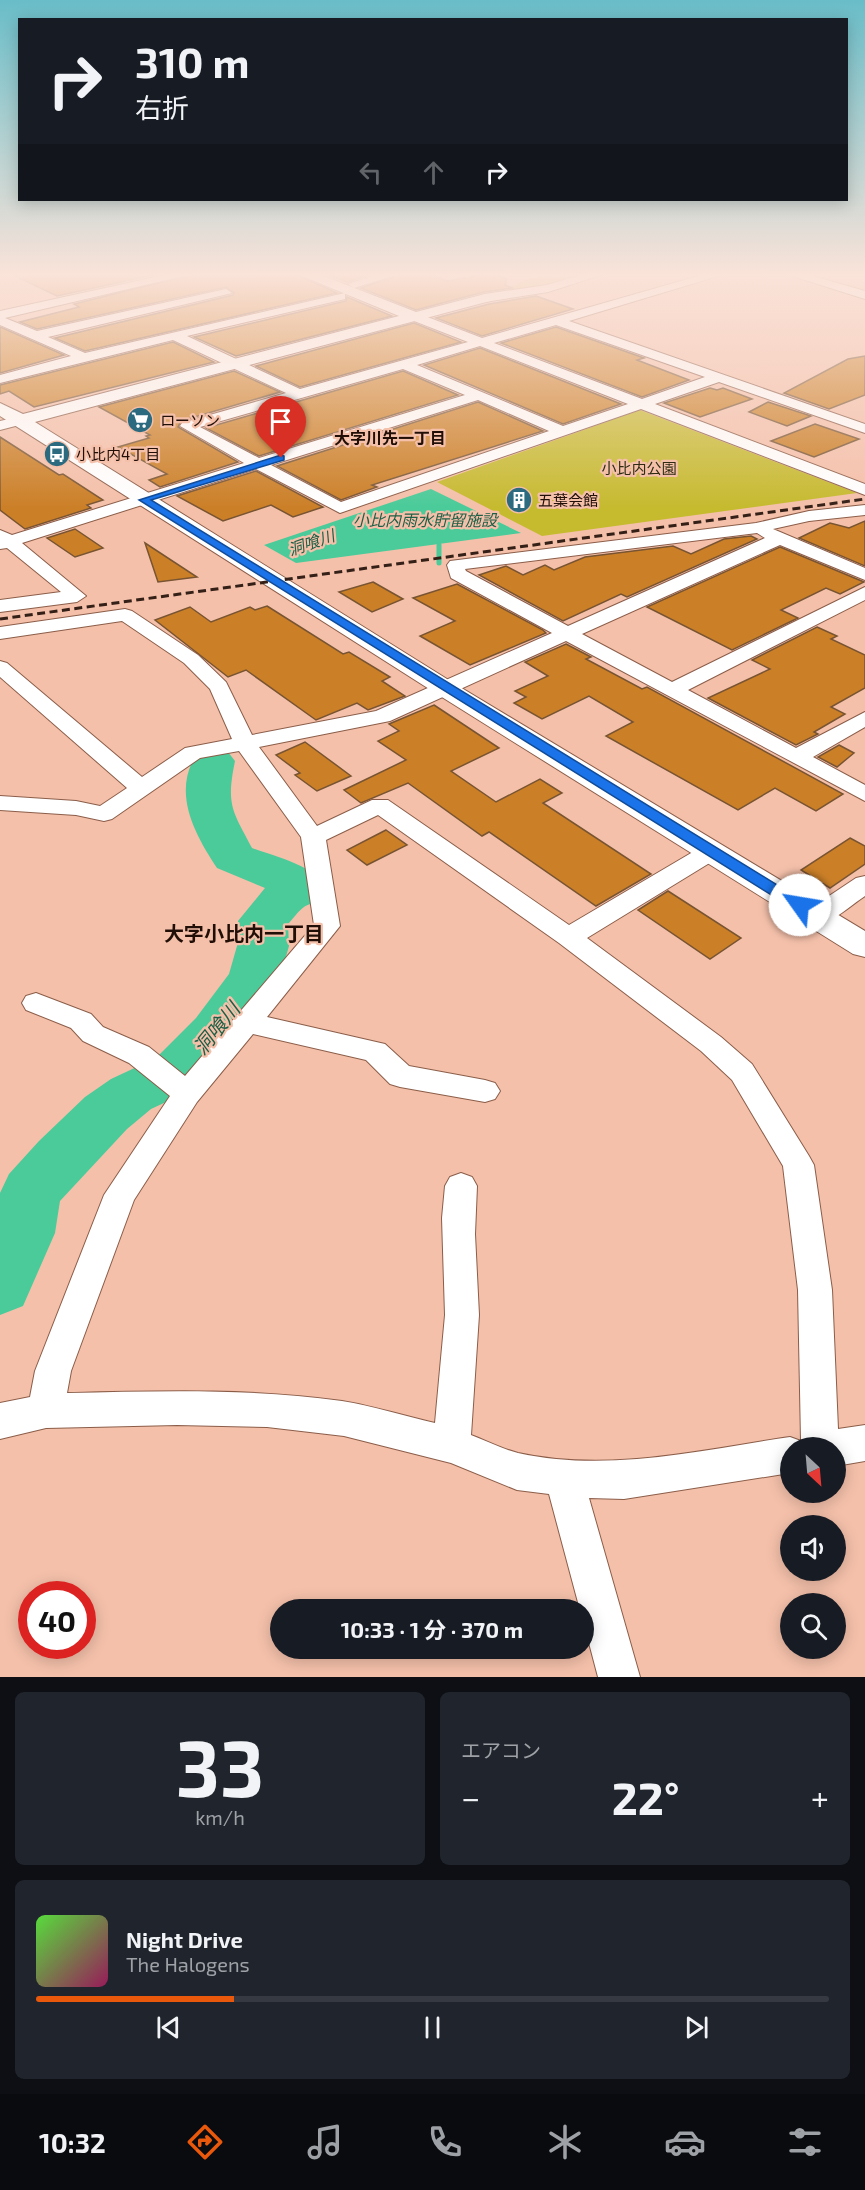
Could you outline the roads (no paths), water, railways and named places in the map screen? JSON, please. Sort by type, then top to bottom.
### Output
[{"type":"street","points":[[72,351],[84,357]]},
{"type":"street","points":[[0,379],[107,351]]},
{"type":"street","points":[[211,351],[299,394]]},
{"type":"street","points":[[0,426],[281,351]]},
{"type":"street","points":[[449,351],[187,426],[340,508],[720,377]]},
{"type":"street","points":[[506,351],[865,490]]},
{"type":"street","points":[[646,351],[865,429]]},
{"type":"street","points":[[404,364],[562,431]]},
{"type":"street","points":[[4,540],[259,465],[480,395]]},
{"type":"street","points":[[0,408],[22,420],[143,500],[865,946]]},
{"type":"street","points":[[865,510],[809,516],[756,528],[456,566],[458,574],[865,794]]},
{"type":"street","points":[[756,528],[865,575]]},
{"type":"street","points":[[0,803],[76,808],[104,814],[193,753],[382,716],[780,538]]},
{"type":"street","points":[[0,606],[77,596],[4,540]]},
{"type":"street","points":[[672,690],[865,592]]},
{"type":"street","points":[[0,633],[125,615],[191,659],[219,686],[245,743],[314,837],[327,926],[247,1023],[175,1085],[120,1195],[53,1371],[46,1411]]},
{"type":"street","points":[[0,667],[142,789]]},
{"type":"street","points":[[797,757],[865,718]]},
{"type":"street","points":[[314,837],[380,805],[568,937],[711,1044],[742,1072],[798,1165],[814,1290],[820,1437]]},
{"type":"street","points":[[568,937],[712,851]]},
{"type":"street","points":[[817,916],[865,884]]},
{"type":"street","points":[[36,1003],[81,1021],[93,1034],[139,1056],[175,1085]]},
{"type":"street","points":[[247,1023],[375,1051],[400,1076],[485,1091]]},
{"type":"street","points":[[452,1445],[462,1333],[462,1272],[457,1211],[462,1186]]},
{"type":"street","points":[[0,1421],[46,1411],[177,1408],[267,1410],[344,1419],[452,1445],[516,1471],[564,1478],[624,1480],[780,1457]]},
{"type":"street","points":[[846,1446],[865,1443]]},
{"type":"street","points":[[564,1478],[619,1677]]},
{"type":"water","name":"小比内雨水貯留施設","points":[[431,489],[521,533],[296,563],[264,545]]},
{"type":"waterway","points":[[439,545],[439,563]]},
{"type":"waterway","name":"洞喰川","points":[[0,1286],[23,1233],[31,1192],[60,1158],[106,1113],[131,1094],[176,1073],[215,1032],[243,996],[255,974],[263,946],[263,921],[286,896],[299,890],[299,884],[234,858],[208,807],[206,792],[213,761]]},
{"type":"railway","points":[[0,619],[865,499]]},
{"type":"place","name":"ローソン","points":[[140,420]]},
{"type":"place","name":"小比内4丁目","points":[[57,454]]},
{"type":"place","name":"五葉会館","points":[[519,500]]},
{"type":"district","name":"大字川先一丁目","points":[[390,437]]},
{"type":"district","name":"大字小比内一丁目","points":[[244,933]]},
{"type":"park label","name":"小比内公園","points":[[639,468]]}]
